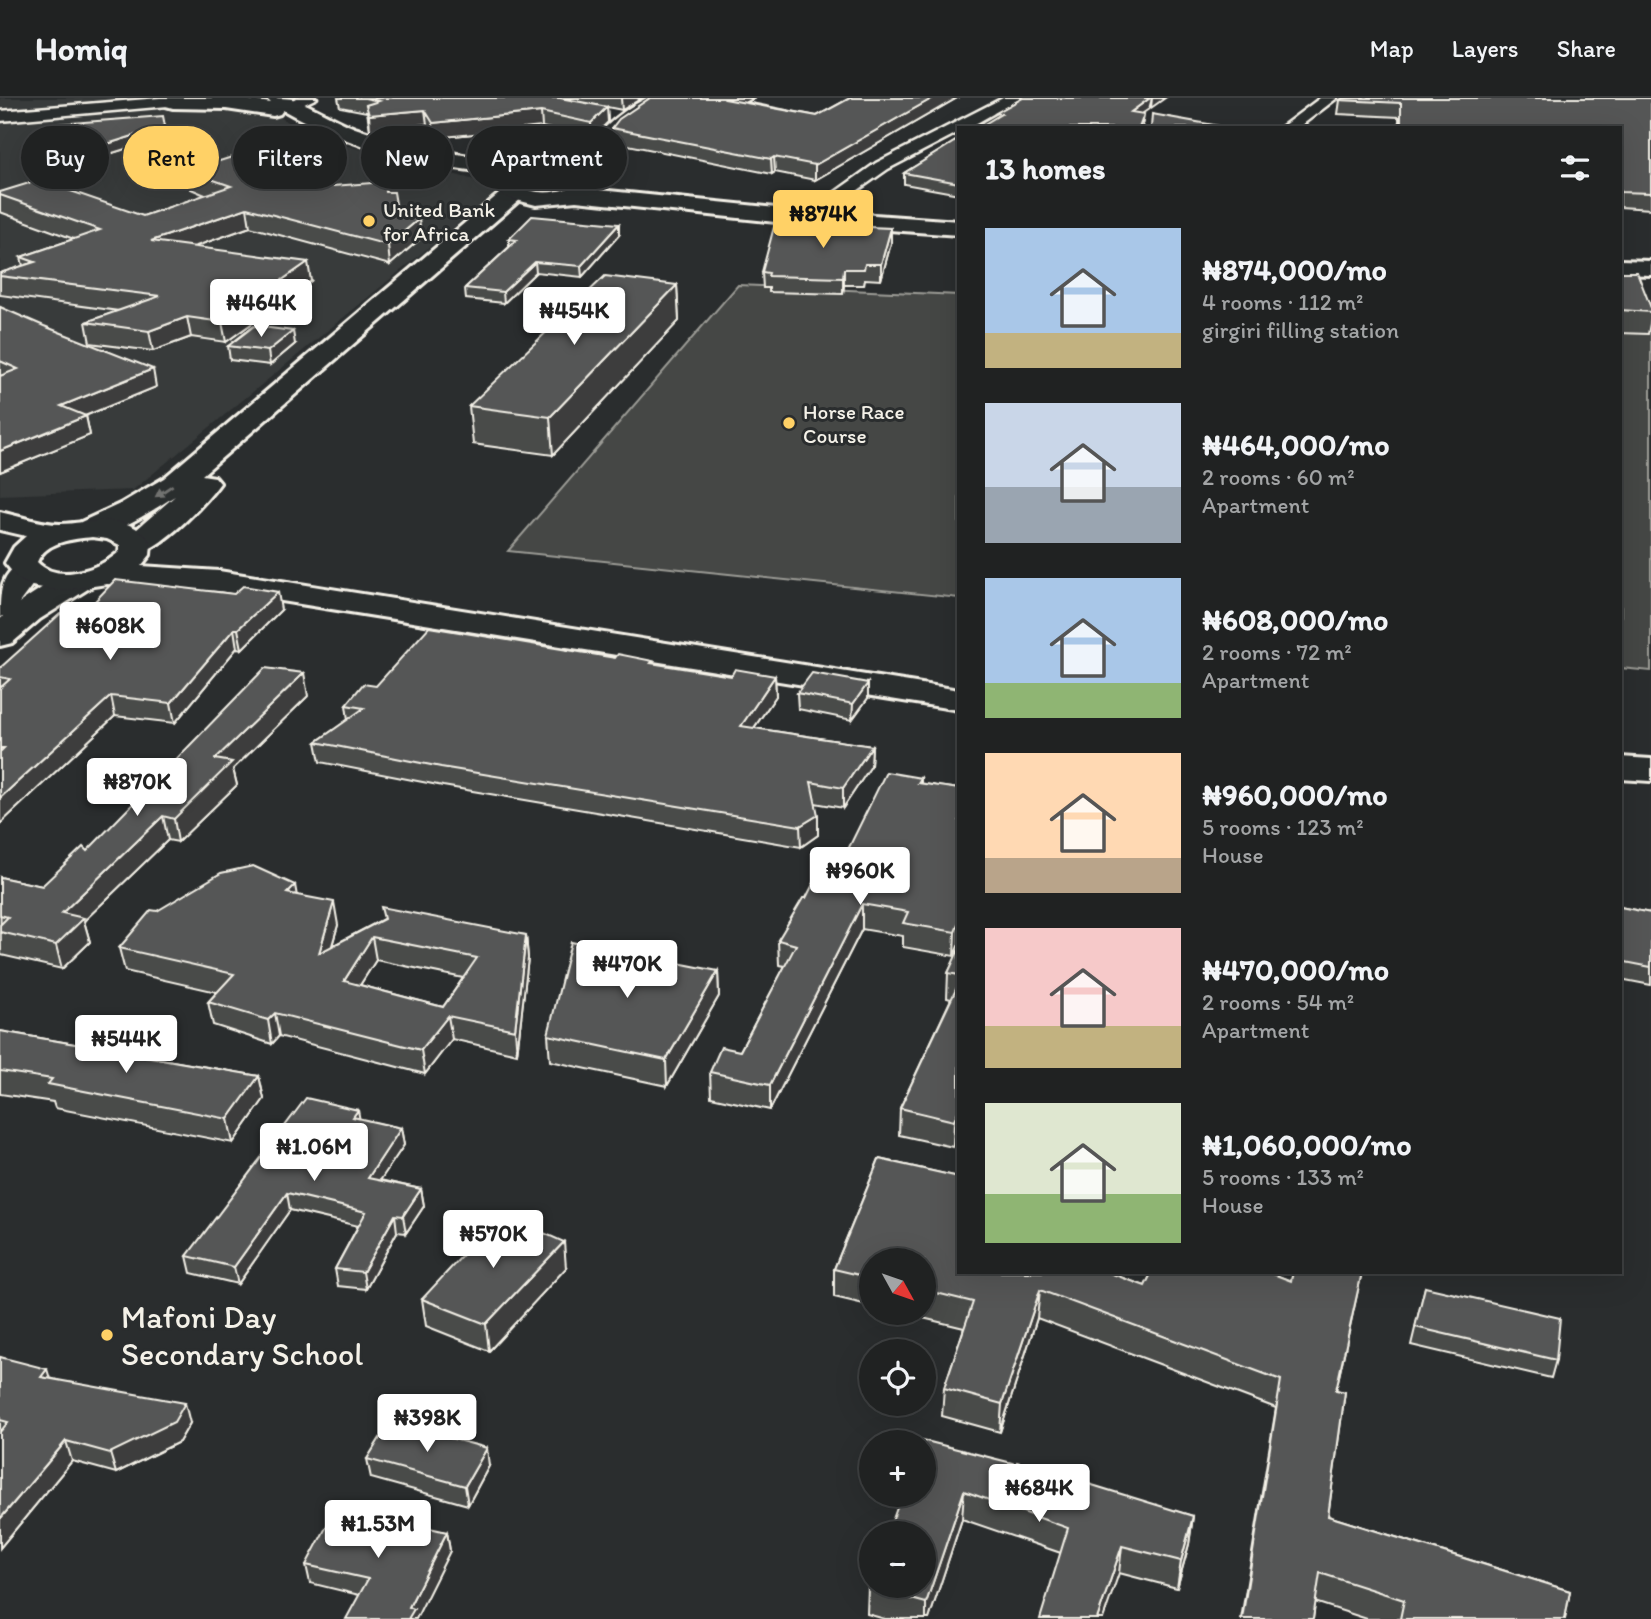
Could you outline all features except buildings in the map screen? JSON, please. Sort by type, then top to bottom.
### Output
[{"type":"main road","points":[[181,100],[281,102],[319,121],[410,151],[467,162]]},
{"type":"main road","points":[[281,102],[304,126],[467,175]]},
{"type":"main road","points":[[627,188],[818,210],[957,219]]},
{"type":"main road","points":[[92,528],[131,510],[174,484],[508,189]]},
{"type":"main road","points":[[516,189],[545,198]]},
{"type":"main road","points":[[0,636],[28,612],[130,560],[136,546],[166,522],[191,495],[334,365],[520,209],[567,189]]},
{"type":"main road","points":[[618,189],[776,215],[957,228]]},
{"type":"main road","points":[[1622,258],[1651,259]]},
{"type":"main road","points":[[1622,267],[1651,268]]},
{"type":"main road","points":[[0,521],[60,533]]},
{"type":"main road","points":[[0,607],[16,565],[30,546],[60,533],[92,528],[113,530],[127,535],[136,546],[447,608],[957,700]]},
{"type":"main road","points":[[16,565],[39,579],[208,579],[447,608],[957,683]]},
{"type":"main road","points":[[1622,750],[1651,752]]},
{"type":"main road","points":[[1622,768],[1651,770]]},
{"type":"street","points":[[0,116],[213,98]]},
{"type":"street","points":[[614,126],[659,98]]},
{"type":"street","points":[[959,126],[1014,98]]},
{"type":"street","points":[[1291,126],[1330,98]]},
{"type":"street","points":[[599,113],[624,118]]},
{"type":"street","points":[[818,210],[881,166],[957,127]]},
{"type":"shaded area","points":[[0,98],[254,98],[293,126],[233,126],[233,189],[347,189],[347,146],[361,149],[361,189],[453,189],[453,174],[467,178],[467,189],[490,189],[493,195],[133,490],[0,495]]},
{"type":"shaded area","name":"Horse Race Course","points":[[738,285],[957,295],[957,598],[508,551]]},
{"type":"shaded area","points":[[1622,324],[1651,326],[1651,671],[1622,668]]},
{"type":"place","name":"United Bank for Africa","points":[[369,221]]},
{"type":"place","name":"Horse Race Course","points":[[789,423]]},
{"type":"place","name":"Mafoni Day Secondary School","points":[[107,1335]]}]
